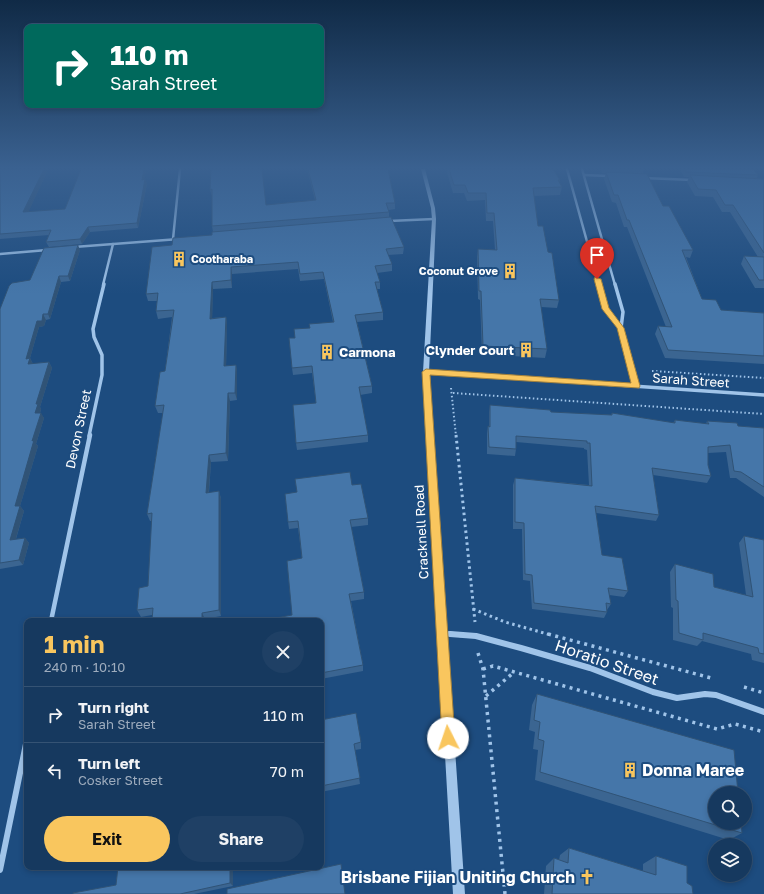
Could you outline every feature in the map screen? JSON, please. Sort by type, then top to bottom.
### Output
[{"type":"street","points":[[173,239],[176,211]]},
{"type":"street","name":"Cracknell Road","points":[[433,211],[426,372],[441,633],[459,894]]},
{"type":"street","points":[[579,211],[606,309],[621,328]]},
{"type":"street","points":[[594,211],[623,312],[621,328],[636,386]]},
{"type":"street","points":[[388,221],[434,219]]},
{"type":"street","points":[[70,248],[180,238]]},
{"type":"street","name":"Devon Street","points":[[52,618],[102,375],[102,355],[94,336],[93,329],[113,244]]},
{"type":"street","points":[[0,254],[54,249]]},
{"type":"street","name":"Sarah Street","points":[[426,372],[764,395]]},
{"type":"street","name":"Horatio Street","points":[[441,633],[476,636],[492,640],[590,668],[653,692],[677,698],[705,694],[716,696],[764,712]]},
{"type":"street","points":[[0,870],[24,754]]},
{"type":"path","points":[[652,371],[764,378]]},
{"type":"path","points":[[451,388],[453,393],[474,616]]},
{"type":"path","points":[[453,393],[764,414]]},
{"type":"path","points":[[473,609],[505,622],[713,678]]},
{"type":"path","points":[[480,663],[483,668],[505,894]]},
{"type":"path","points":[[483,668],[493,666],[717,729],[735,724],[764,732]]},
{"type":"path","points":[[486,696],[513,672]]},
{"type":"path","points":[[742,686],[764,692]]},
{"type":"building","points":[[0,211],[24,211],[23,212],[139,211],[137,223],[88,227],[80,239],[46,242],[51,230],[0,234]]},
{"type":"building","points":[[212,211],[389,211],[389,212],[212,226]]},
{"type":"building","points":[[487,211],[536,211],[538,226],[543,226],[548,252],[552,253],[559,300],[540,299],[547,349],[483,346],[478,249],[497,250],[494,213],[487,213]]},
{"type":"building","points":[[624,211],[672,211],[693,250],[682,250],[702,299],[716,300],[721,310],[764,313],[764,356],[668,350],[658,326],[672,327],[629,220],[627,220]]},
{"type":"building","points":[[737,211],[764,211],[764,253]]},
{"type":"building","points":[[391,217],[404,247],[386,249],[392,264],[375,266],[380,282],[375,282],[383,312],[355,315],[372,386],[359,387],[368,435],[296,443],[293,405],[316,403],[312,366],[292,368],[289,338],[295,338],[294,329],[310,328],[309,324],[334,322],[323,272],[300,274],[298,262],[231,267],[231,280],[212,282],[210,319],[226,317],[224,366],[236,365],[235,393],[228,393],[226,453],[209,455],[206,493],[219,491],[219,610],[202,613],[202,618],[152,618],[153,608],[137,610],[139,588],[148,586],[152,513],[147,514],[164,405],[155,406],[160,372],[165,371],[174,310],[156,311],[158,293],[146,294],[152,247],[172,245],[173,238],[212,235],[212,232]]},
{"type":"building","points":[[78,245],[68,276],[59,276],[48,314],[43,314],[42,321],[37,321],[26,359],[30,358],[28,364],[49,362],[36,404],[38,404],[35,413],[41,413],[15,506],[20,506],[10,540],[25,538],[19,560],[0,563],[0,309],[9,286],[12,283],[30,280],[44,248]]},
{"type":"building","points":[[744,256],[764,257],[764,280],[759,280]]},
{"type":"building","points":[[490,405],[550,410],[551,412],[612,415],[612,413],[675,423],[675,420],[709,424],[707,421],[737,423],[738,426],[764,428],[764,487],[741,472],[734,471],[730,445],[708,447],[708,465],[711,476],[652,468],[659,515],[595,506],[602,555],[622,558],[628,591],[608,588],[611,604],[606,603],[607,612],[534,603],[532,575],[525,574],[524,523],[515,522],[515,478],[592,486],[590,443],[587,443],[587,441],[516,436],[516,449],[489,447],[488,426],[490,427]]},
{"type":"building","points":[[350,472],[352,485],[361,484],[368,518],[350,520],[364,592],[349,594],[363,665],[324,672],[324,618],[276,618],[292,615],[287,561],[302,558],[298,521],[288,522],[285,494],[297,492],[295,479]]},
{"type":"building","points":[[744,536],[764,540],[764,654],[759,653],[758,648],[703,633],[703,640],[679,633],[675,564],[713,574],[714,587],[753,597]]},
{"type":"building","name":"Donna Maree","points":[[537,694],[734,750],[737,786],[708,786],[708,823],[540,772],[544,741],[538,739],[540,722],[534,720]]},
{"type":"building","points":[[356,713],[361,742],[354,744],[360,778],[324,785],[324,719]]},
{"type":"building","name":"Donna Maree","points":[[732,830],[742,830],[742,833]]},
{"type":"building","name":"Brisbane Fijian Uniting Church","points":[[569,848],[656,875],[656,856],[687,866],[687,883],[692,886],[693,894],[552,894],[554,858],[568,863]]},
{"type":"building","points":[[341,864],[345,894],[227,894],[227,889],[314,870],[324,870],[324,868]]},
{"type":"building","points":[[118,870],[230,870],[230,883],[180,894],[73,894],[116,885]]},
{"type":"place","name":"Cootharaba","points":[[179,259]]},
{"type":"place","name":"Coconut Grove","points":[[510,271]]},
{"type":"place","name":"Clynder Court","points":[[526,350]]},
{"type":"place","name":"Carmona","points":[[327,352]]},
{"type":"place","name":"Donna Maree","points":[[630,770]]},
{"type":"place","name":"Brisbane Fijian Uniting Church","points":[[587,877]]},
{"type":"route","points":[[448,738],[426,372],[636,386],[621,328],[606,309],[597,279]]}]
